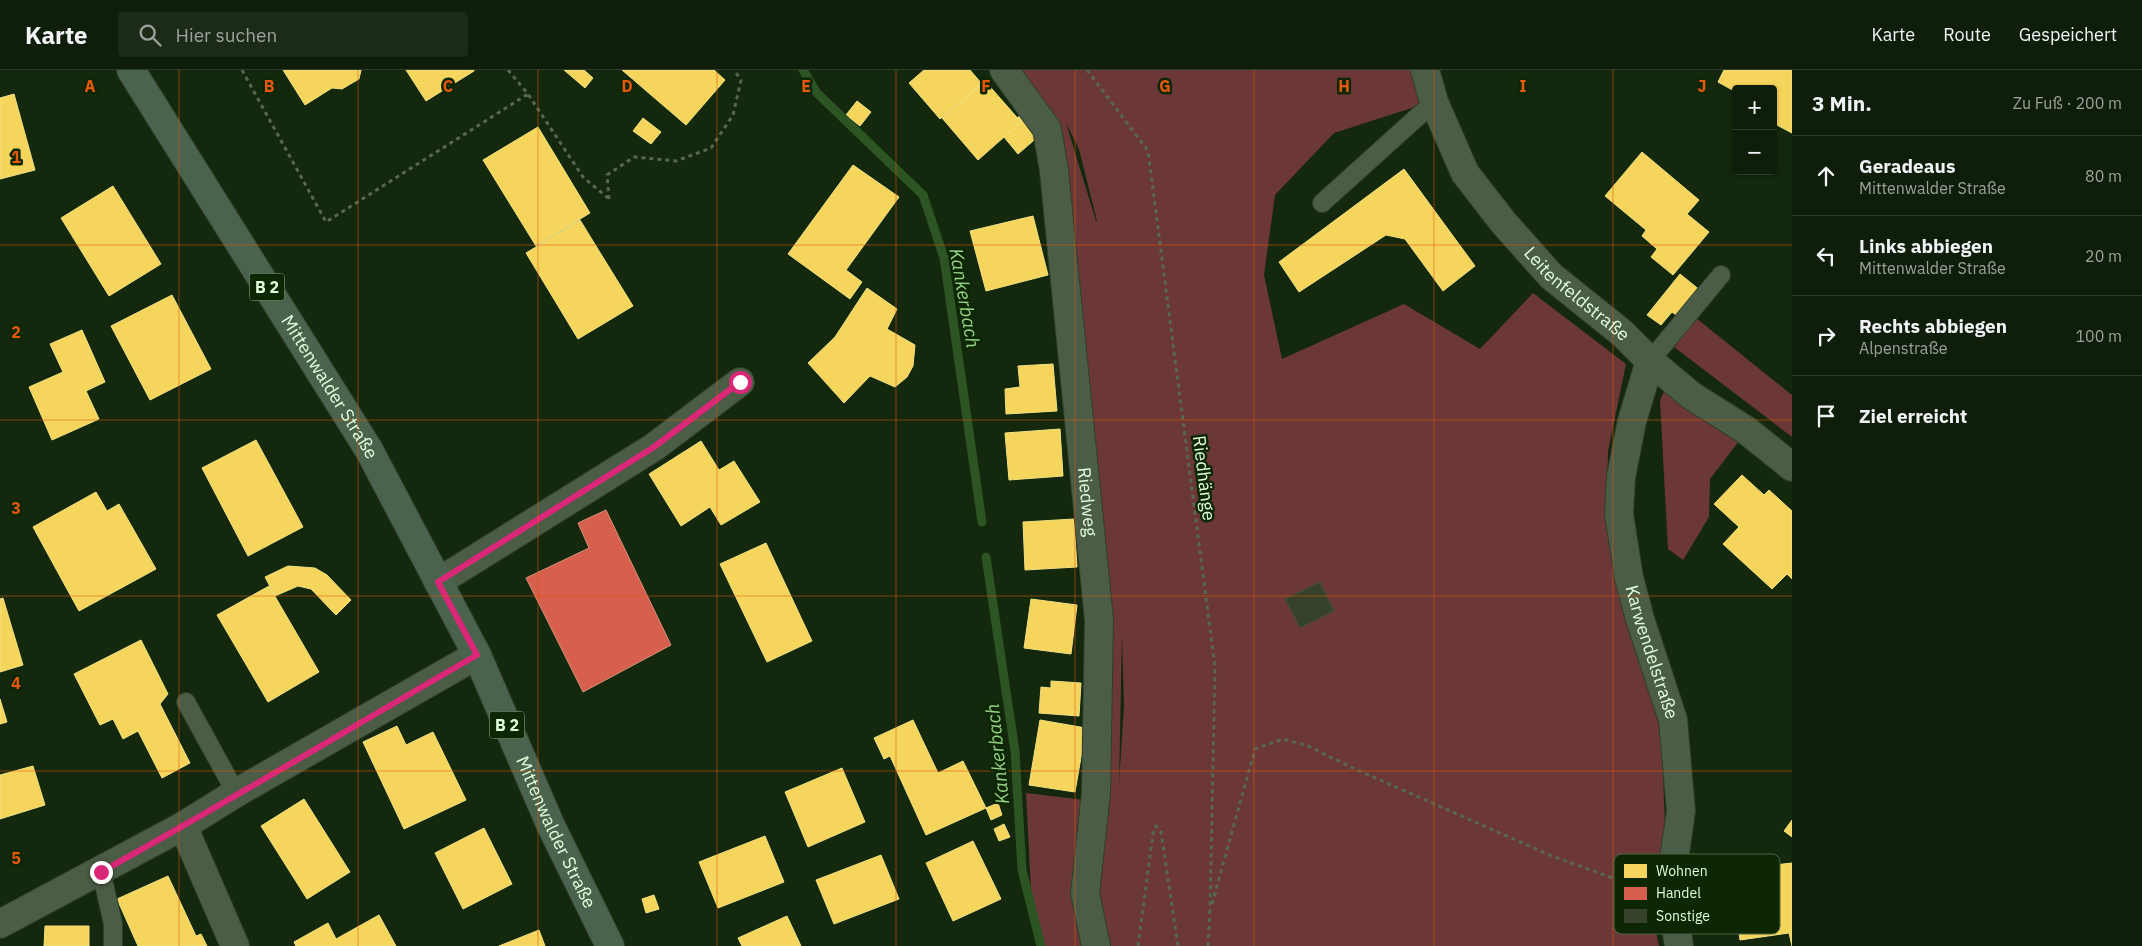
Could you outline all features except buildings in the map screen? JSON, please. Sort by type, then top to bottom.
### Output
[{"type":"main road","name":"Mittenwalder Straße","points":[[130,70],[369,450],[477,655],[551,826],[610,946]]},
{"type":"street","name":"Riedweg","points":[[1004,70],[1047,129],[1054,171],[1099,620],[1096,793],[1085,893],[1096,946]]},
{"type":"street","name":"Leitenfeldstraße","points":[[1425,70],[1434,102],[1465,173],[1503,222],[1550,276],[1622,333],[1650,361],[1692,396],[1746,430],[1792,467]]},
{"type":"street","name":"Karwendelstraße","points":[[1650,361],[1632,421],[1620,477],[1619,514],[1629,578],[1640,619],[1673,720],[1681,811],[1675,854]]},
{"type":"street","points":[[438,582],[654,447],[740,382]]},
{"type":"street","points":[[0,924],[101,872],[183,826],[236,793],[477,655]]},
{"type":"street","points":[[183,826],[235,946]]},
{"type":"lane","points":[[1322,203],[1434,102]]},
{"type":"lane","points":[[1650,361],[1721,275]]},
{"type":"lane","points":[[186,702],[236,793]]},
{"type":"lane","points":[[101,872],[113,924],[113,946]]},
{"type":"path","points":[[242,70],[326,222],[528,94]]},
{"type":"path","points":[[508,70],[528,94],[582,177],[609,199],[607,174],[634,157],[676,161],[711,148],[733,115],[741,80],[734,70]]},
{"type":"path","name":"Riedhänge","points":[[1087,70],[1148,151],[1215,667],[1210,910]]},
{"type":"path","points":[[1208,946],[1210,910],[1255,749],[1283,739],[1308,746],[1352,768],[1552,856],[1614,879]]},
{"type":"path","points":[[1138,946],[1153,834],[1156,826],[1161,832],[1178,946]]},
{"type":"shaded area","points":[[1012,70],[1411,70],[1421,105],[1334,133],[1275,195],[1264,275],[1282,359],[1404,304],[1480,349],[1533,293],[1626,364],[1608,451],[1607,514],[1624,614],[1661,731],[1665,823],[1662,854],[1614,854],[1614,934],[1656,934],[1659,946],[1040,946],[1031,891],[1026,793],[1101,802],[1070,234]],"holes":[[[1066,123],[1079,149],[1097,221]],[[1122,634],[1124,706],[1119,784]]]},
{"type":"shaded area","points":[[1696,318],[1792,395],[1792,437],[1674,347]]},
{"type":"shaded area","points":[[1666,387],[1739,441],[1710,479],[1709,517],[1683,560],[1668,549],[1660,400]]},
{"type":"waterway","name":"Kankerbach","points":[[803,70],[817,93],[923,195],[944,258],[982,522]]},
{"type":"waterway","name":"Kankerbach","points":[[986,557],[1015,751],[1022,870],[1041,946]]},
{"type":"route","points":[[101,872],[477,655],[438,582],[654,447],[740,382]]}]
